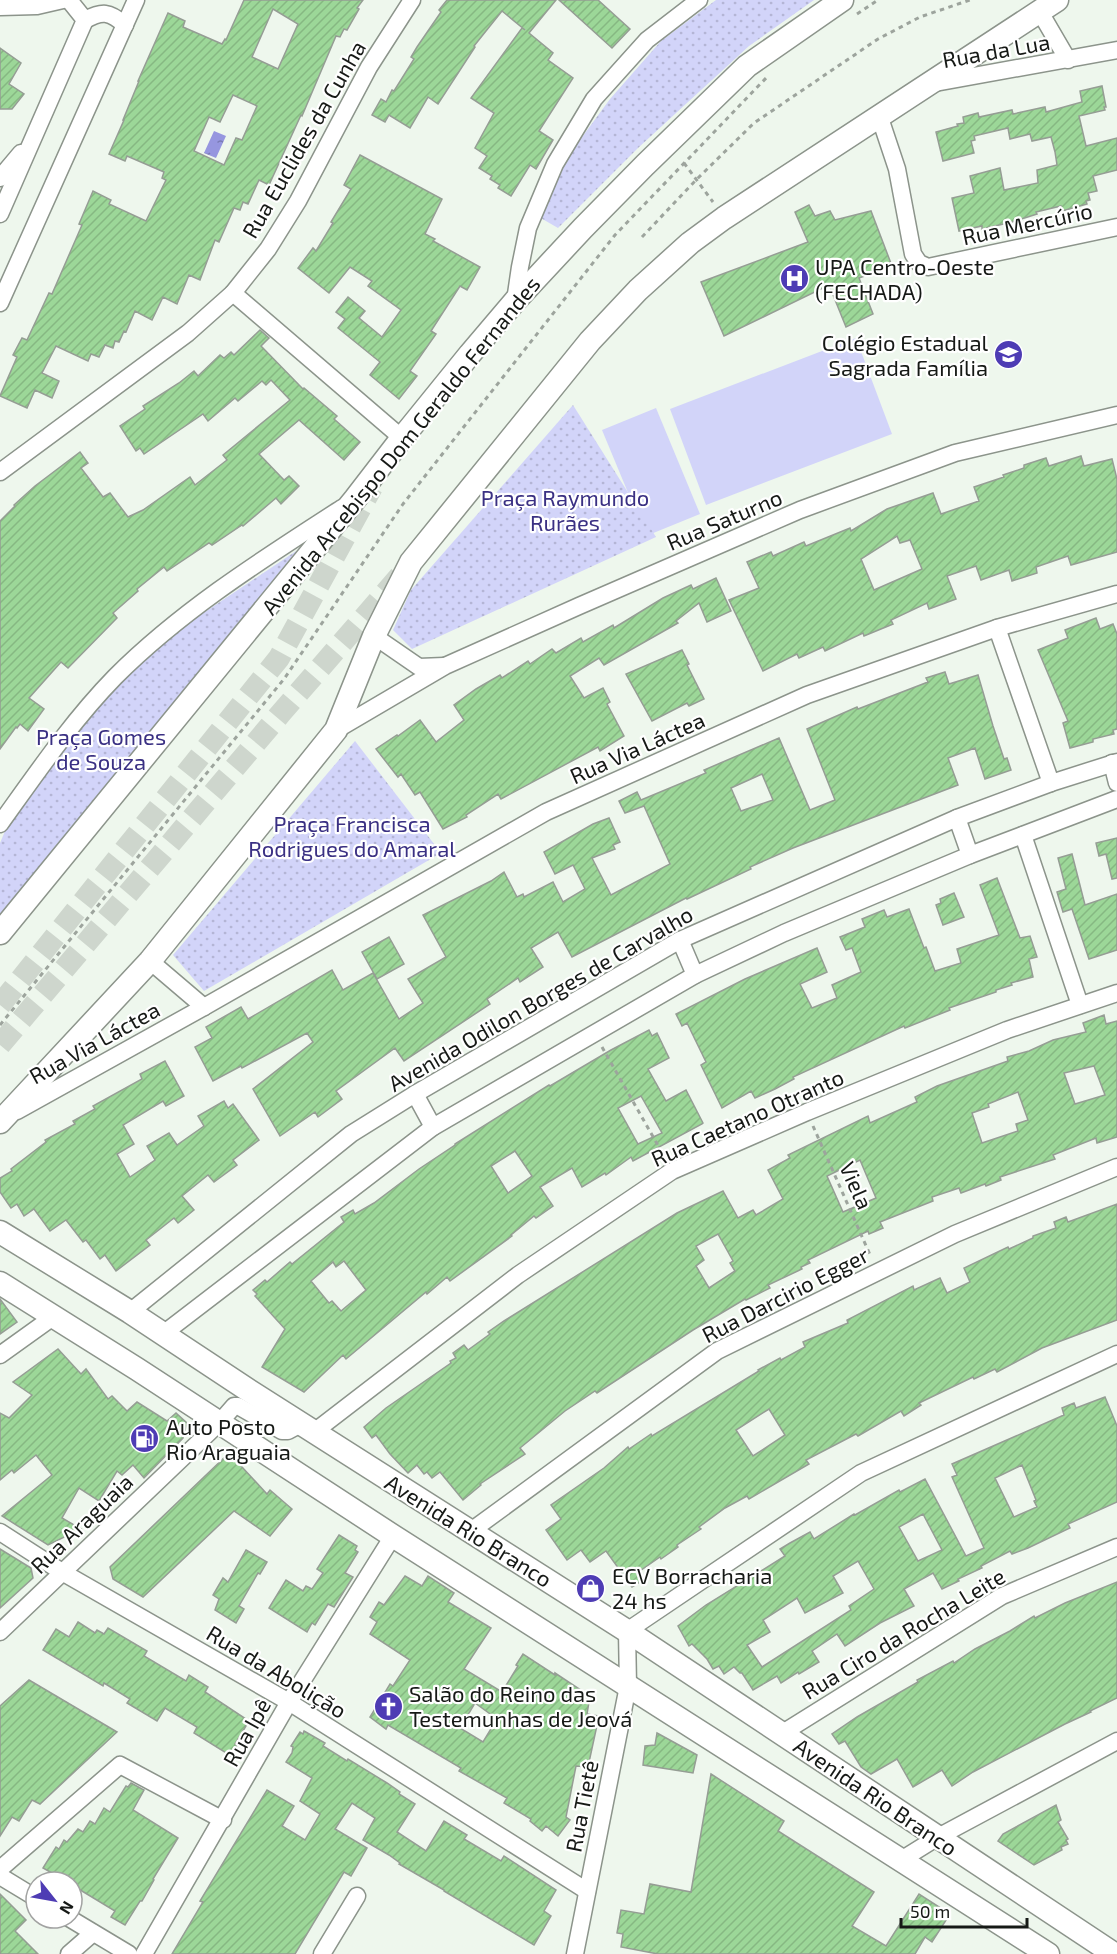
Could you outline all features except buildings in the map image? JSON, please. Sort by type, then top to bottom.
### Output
[{"type":"main road","points":[[3,1120],[150,961],[336,730],[374,636],[411,562],[590,340],[638,290],[690,243],[724,218],[1049,6]]},
{"type":"main road","name":"Avenida Arcebispo Dom Geraldo Fernandes","points":[[0,933],[515,302],[583,228],[747,66],[846,10]]},
{"type":"main road","name":"Avenida Rio Branco","points":[[0,1232],[130,1312],[307,1428],[627,1631],[1114,1954]]},
{"type":"main road","name":"Avenida Rio Branco","points":[[0,1283],[1048,1954]]},
{"type":"street","points":[[0,7],[37,6],[63,0]]},
{"type":"street","points":[[69,0],[85,20]]},
{"type":"street","points":[[0,303],[136,0]]},
{"type":"street","name":"Rua Euclides da Cunha","points":[[0,472],[188,333],[232,293],[267,249],[298,201],[369,67],[412,0]]},
{"type":"street","points":[[515,302],[528,228],[555,164],[594,99],[647,40],[699,0]]},
{"type":"street","name":"Rua da Lua","points":[[1049,6],[1068,60]]},
{"type":"street","points":[[0,214],[85,20],[98,13],[116,17],[125,24]]},
{"type":"street","name":"Rua da Lua","points":[[931,84],[1117,50]]},
{"type":"street","name":"Rua Mercúrio","points":[[880,118],[897,169],[913,254],[919,263],[928,267],[1117,227]]},
{"type":"street","points":[[0,178],[33,138]]},
{"type":"street","points":[[232,293],[402,438]]},
{"type":"street","name":"Rua Saturno","points":[[336,730],[445,666],[800,510],[955,453],[1117,416]]},
{"type":"street","points":[[0,824],[71,726],[115,677],[167,628],[277,549],[355,499]]},
{"type":"street","name":"Rua Via Láctea","points":[[3,1120],[546,812],[807,695],[997,628],[1117,594]]},
{"type":"street","points":[[997,628],[1051,783]]},
{"type":"street","points":[[374,636],[418,667],[445,666]]},
{"type":"street","points":[[1114,763],[1117,783]]},
{"type":"street","name":"Avenida Odilon Borges de Carvalho","points":[[130,1312],[351,1134],[415,1094],[680,940],[957,818],[1051,783],[1114,763]]},
{"type":"street","points":[[163,1334],[434,1127],[695,975],[784,933],[970,855],[1117,799]]},
{"type":"street","points":[[957,818],[970,855]]},
{"type":"street","points":[[1023,835],[1080,1005]]},
{"type":"street","points":[[680,940],[695,975]]},
{"type":"street","name":"Rua Via Láctea","points":[[150,961],[204,1007]]},
{"type":"street","name":"Rua Caetano Otranto","points":[[307,1428],[518,1275],[672,1171],[807,1112],[1007,1030],[1117,993]]},
{"type":"street","points":[[415,1094],[434,1127]]},
{"type":"street","name":"Rua Darcirio Egger","points":[[471,1531],[717,1351],[955,1234],[1117,1167]]},
{"type":"street","points":[[0,1355],[53,1317]]},
{"type":"street","points":[[627,1631],[861,1473],[1117,1354]]},
{"type":"street","name":"Rua Araguaia","points":[[0,1632],[220,1422],[232,1407],[236,1405],[282,1431],[307,1428]]},
{"type":"street","name":"Rua da Abolição","points":[[0,1532],[62,1572],[289,1702],[587,1891]]},
{"type":"street","name":"Rua Ipê","points":[[144,1954],[289,1702],[393,1536]]},
{"type":"street","name":"Rua Ciro da Rocha Leite","points":[[781,1734],[1002,1596],[1117,1547]]},
{"type":"street","name":"Rua Tietê","points":[[575,1954],[628,1686],[627,1631]]},
{"type":"street","points":[[901,1860],[938,1837],[1117,1741]]},
{"type":"street","points":[[0,1869],[120,1765],[223,1820]]},
{"type":"street","points":[[0,1876],[24,1891]]},
{"type":"street","points":[[322,1954],[357,1896]]},
{"type":"street","points":[[84,1927],[129,1954]]},
{"type":"street","points":[[69,1954],[93,1933]]},
{"type":"path","points":[[846,10],[878,0]]},
{"type":"path","points":[[642,237],[754,123],[878,39],[920,17],[970,0]]},
{"type":"path","points":[[0,1025],[285,679],[403,504],[615,234],[773,71]]},
{"type":"path","points":[[684,163],[724,218]]},
{"type":"path","points":[[594,1033],[672,1171]]},
{"type":"path","name":"Viela","points":[[807,1112],[878,1272]]},
{"type":"green space","points":[[716,0],[814,0],[749,46],[638,148],[558,228],[539,217],[566,159],[610,99],[661,41]]},
{"type":"green space","points":[[856,338],[892,434],[706,505],[670,409]]},
{"type":"green space","name":"Praça Raymundo Rurães","points":[[573,405],[656,537],[412,649],[393,630],[411,590]]},
{"type":"green space","points":[[656,408],[700,514],[646,536],[602,430]]},
{"type":"green space","name":"Praça Gomes de Souza","points":[[329,529],[0,920],[0,843],[8,824],[81,719],[178,630]]},
{"type":"green space","name":"Praça Francisca Rodrigues do Amaral","points":[[355,741],[441,853],[204,991],[173,955]]},
{"type":"water","points":[[214,131],[226,136],[216,158],[204,153]]},
{"type":"tunnel","points":[[0,1005],[279,658],[372,487]]},
{"type":"tunnel","points":[[0,1045],[400,576]]},
{"type":"place","name":"UPA Centro-Oeste (FECHADA)","points":[[794,279]]},
{"type":"place","name":"Colégio Estadual Sagrada Família","points":[[1009,355]]},
{"type":"place","name":"Auto Posto Rio Araguaia","points":[[145,1439]]},
{"type":"place","name":"ECV Borracharia 24 hs","points":[[591,1588]]},
{"type":"place","name":"Salão do Reino das Testemunhas de Jeová","points":[[388,1706]]}]
